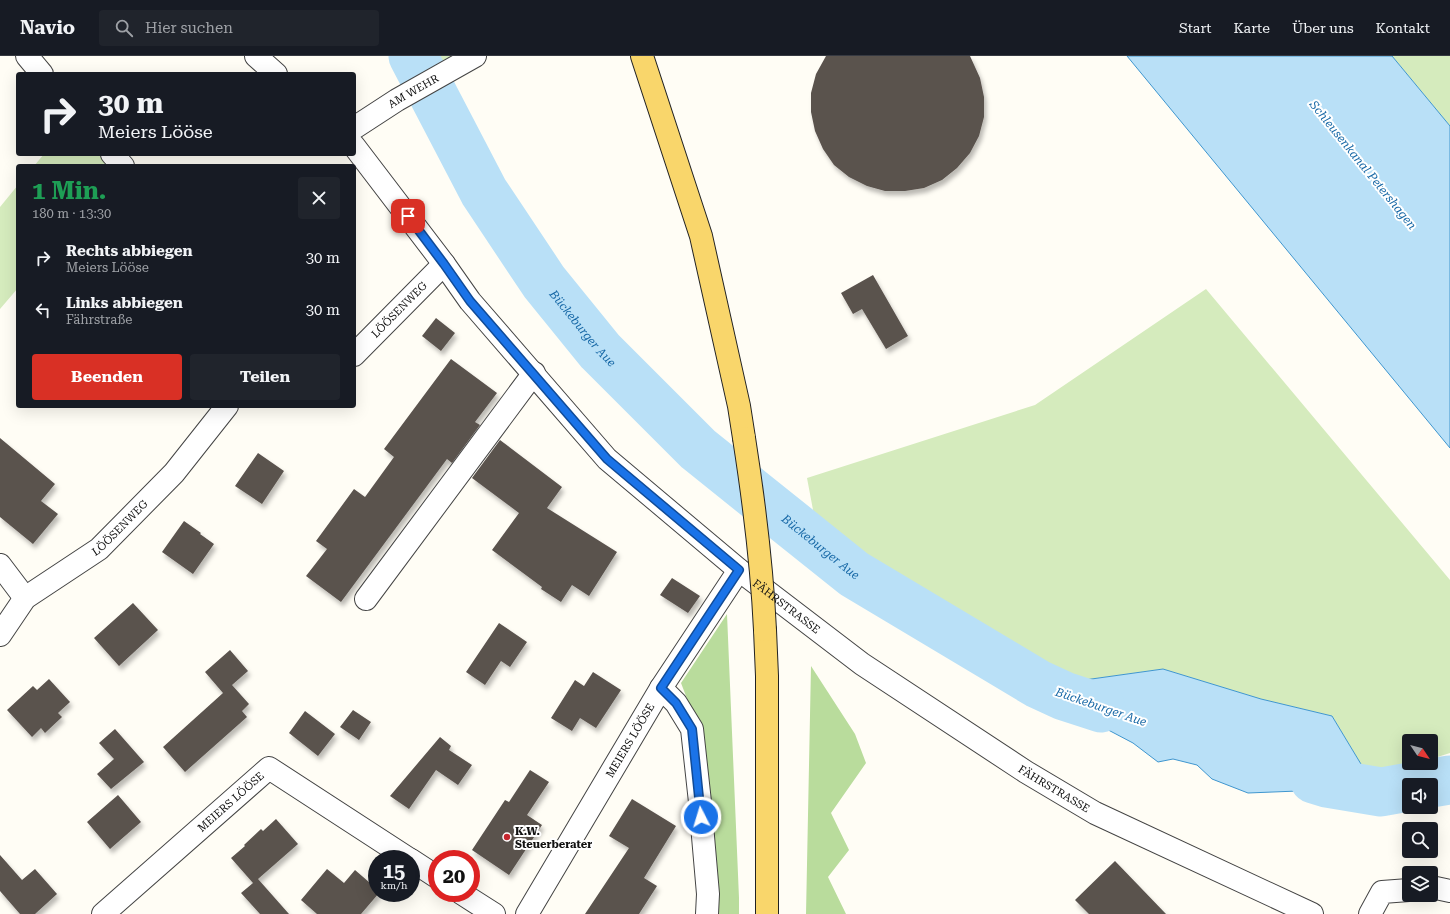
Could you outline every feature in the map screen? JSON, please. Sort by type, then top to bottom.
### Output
[{"type":"main road","points":[[642,56],[701,236],[739,406],[754,503],[762,576],[767,676],[767,914]]},
{"type":"street","points":[[27,56],[40,72]]},
{"type":"street","points":[[256,56],[274,72]]},
{"type":"street","name":"AM WEHR","points":[[356,127],[398,100],[470,58]]},
{"type":"street","name":"FÄHRSTRASSE","points":[[356,149],[444,264],[470,301],[607,459],[739,570],[862,664],[1026,772],[1095,813],[1312,914]]},
{"type":"street","points":[[114,156],[121,164]]},
{"type":"street","name":"LÖÖSENWEG","points":[[356,353],[444,264]]},
{"type":"street","points":[[366,599],[534,374]]},
{"type":"street","name":"LÖÖSENWEG","points":[[0,635],[25,598],[99,549],[174,473],[225,408]]},
{"type":"street","points":[[0,565],[25,598]]},
{"type":"street","name":"MEIERS LÖÖSE","points":[[527,914],[661,688],[739,570]]},
{"type":"street","points":[[661,688],[676,703],[692,729],[708,894],[707,914]]},
{"type":"street","name":"MEIERS LÖÖSE","points":[[103,914],[269,768],[395,850]]},
{"type":"street","points":[[1438,888],[1450,891]]},
{"type":"street","points":[[1370,914],[1382,892],[1402,891]]},
{"type":"street","points":[[475,902],[494,914]]},
{"type":"green space","points":[[395,56],[480,56],[424,105]]},
{"type":"green space","points":[[1392,56],[1450,56],[1450,126]]},
{"type":"green space","points":[[42,156],[101,156],[108,164],[36,164]]},
{"type":"green space","points":[[16,187],[16,290],[0,309],[0,207]]},
{"type":"green space","points":[[1206,289],[1450,580],[1450,753],[1438,757],[1438,734],[1402,734],[1402,769],[1370,779],[1332,716],[1261,699],[1163,669],[1070,682],[978,641],[817,531],[807,478],[1035,405]]},
{"type":"green space","points":[[727,614],[739,914],[714,914],[696,722],[681,683]]},
{"type":"green space","points":[[811,666],[855,734],[866,763],[831,813],[849,850],[828,877],[846,914],[806,914]]},
{"type":"water","name":"Schleusenkanal Petershagen","points":[[1127,56],[1392,56],[1450,126],[1450,448]]},
{"type":"water","points":[[1163,669],[1261,699],[1332,716],[1370,779],[1381,792],[1357,800],[1298,791],[1248,793],[1212,779],[1197,765],[1173,759],[1158,762],[1133,743],[1095,723],[1032,699],[1038,684],[1070,682]]},
{"type":"building","points":[[826,56],[970,56],[980,78],[984,97],[984,117],[979,136],[970,153],[957,168],[942,180],[924,188],[905,191],[885,191],[867,186],[849,177],[834,165],[823,149],[815,131],[811,112],[811,93],[816,74]]},
{"type":"building","points":[[873,275],[908,336],[886,349],[862,309],[853,314],[841,293]]},
{"type":"building","points":[[436,318],[455,333],[441,351],[422,336]]},
{"type":"building","points":[[451,359],[497,393],[475,422],[480,425],[452,463],[447,459],[341,602],[306,576],[327,549],[316,541],[354,489],[365,497],[394,457],[384,449]]},
{"type":"building","points":[[0,438],[55,484],[41,501],[58,514],[33,544],[0,517]]},
{"type":"building","points":[[500,440],[562,487],[547,508],[617,552],[589,596],[572,585],[561,602],[541,589],[542,587],[492,550],[519,513],[472,478]]},
{"type":"building","points":[[258,453],[284,471],[262,504],[235,486]]},
{"type":"building","points":[[184,521],[214,544],[193,574],[162,552]]},
{"type":"building","points":[[672,578],[700,596],[688,613],[660,595]]},
{"type":"building","points":[[133,603],[158,630],[119,666],[94,638]]},
{"type":"building","points":[[499,623],[527,642],[510,667],[501,661],[485,685],[466,672]]},
{"type":"building","points":[[230,650],[248,671],[232,685],[249,704],[242,711],[247,717],[185,772],[163,747],[223,693],[205,672]]},
{"type":"building","points":[[593,672],[621,690],[596,728],[580,718],[572,731],[551,718],[575,680],[584,686]]},
{"type":"building","points":[[49,679],[70,702],[58,713],[62,717],[45,733],[41,728],[32,737],[7,710],[33,686],[37,690]]},
{"type":"building","points":[[353,710],[371,722],[359,740],[340,727]]},
{"type":"building","points":[[305,711],[335,734],[318,756],[289,733]]},
{"type":"building","points":[[115,729],[144,762],[111,789],[97,774],[114,759],[99,743]]},
{"type":"building","points":[[440,737],[451,746],[449,750],[472,765],[458,785],[436,770],[409,809],[390,796]]},
{"type":"building","name":"K.W. Steuerberater","points":[[530,770],[549,782],[527,815],[542,825],[509,875],[480,855],[480,850],[472,850],[505,800],[509,802]]},
{"type":"building","points":[[118,795],[141,822],[110,849],[87,822]]},
{"type":"building","points":[[632,799],[676,826],[644,878],[657,886],[639,914],[585,914],[629,848],[609,836]]},
{"type":"building","points":[[276,819],[298,844],[258,879],[289,914],[260,914],[241,893],[253,883],[231,858],[261,829],[263,831]]},
{"type":"building","points":[[0,855],[22,880],[35,869],[57,894],[35,914],[20,914],[0,891]]},
{"type":"building","points":[[1115,861],[1166,914],[1089,914],[1075,900]]},
{"type":"building","points":[[327,869],[344,883],[355,870],[368,881],[368,902],[371,902],[361,914],[317,914],[301,900]]},
{"type":"waterway","name":"Bückeburger Aue","points":[[413,56],[484,192],[544,282],[600,351],[698,449],[854,574],[1038,684],[1064,696],[1101,708]]},
{"type":"waterway","name":"Bückeburger Aue","points":[[1314,779],[1327,783],[1381,792],[1402,788]]},
{"type":"waterway","name":"Bückeburger Aue","points":[[1438,782],[1450,780]]},
{"type":"place","name":"K.W. Steuerberater","points":[[507,837]]},
{"type":"route","points":[[408,216],[470,301],[607,459],[739,570],[661,688],[676,703],[692,729],[701,817]]}]
